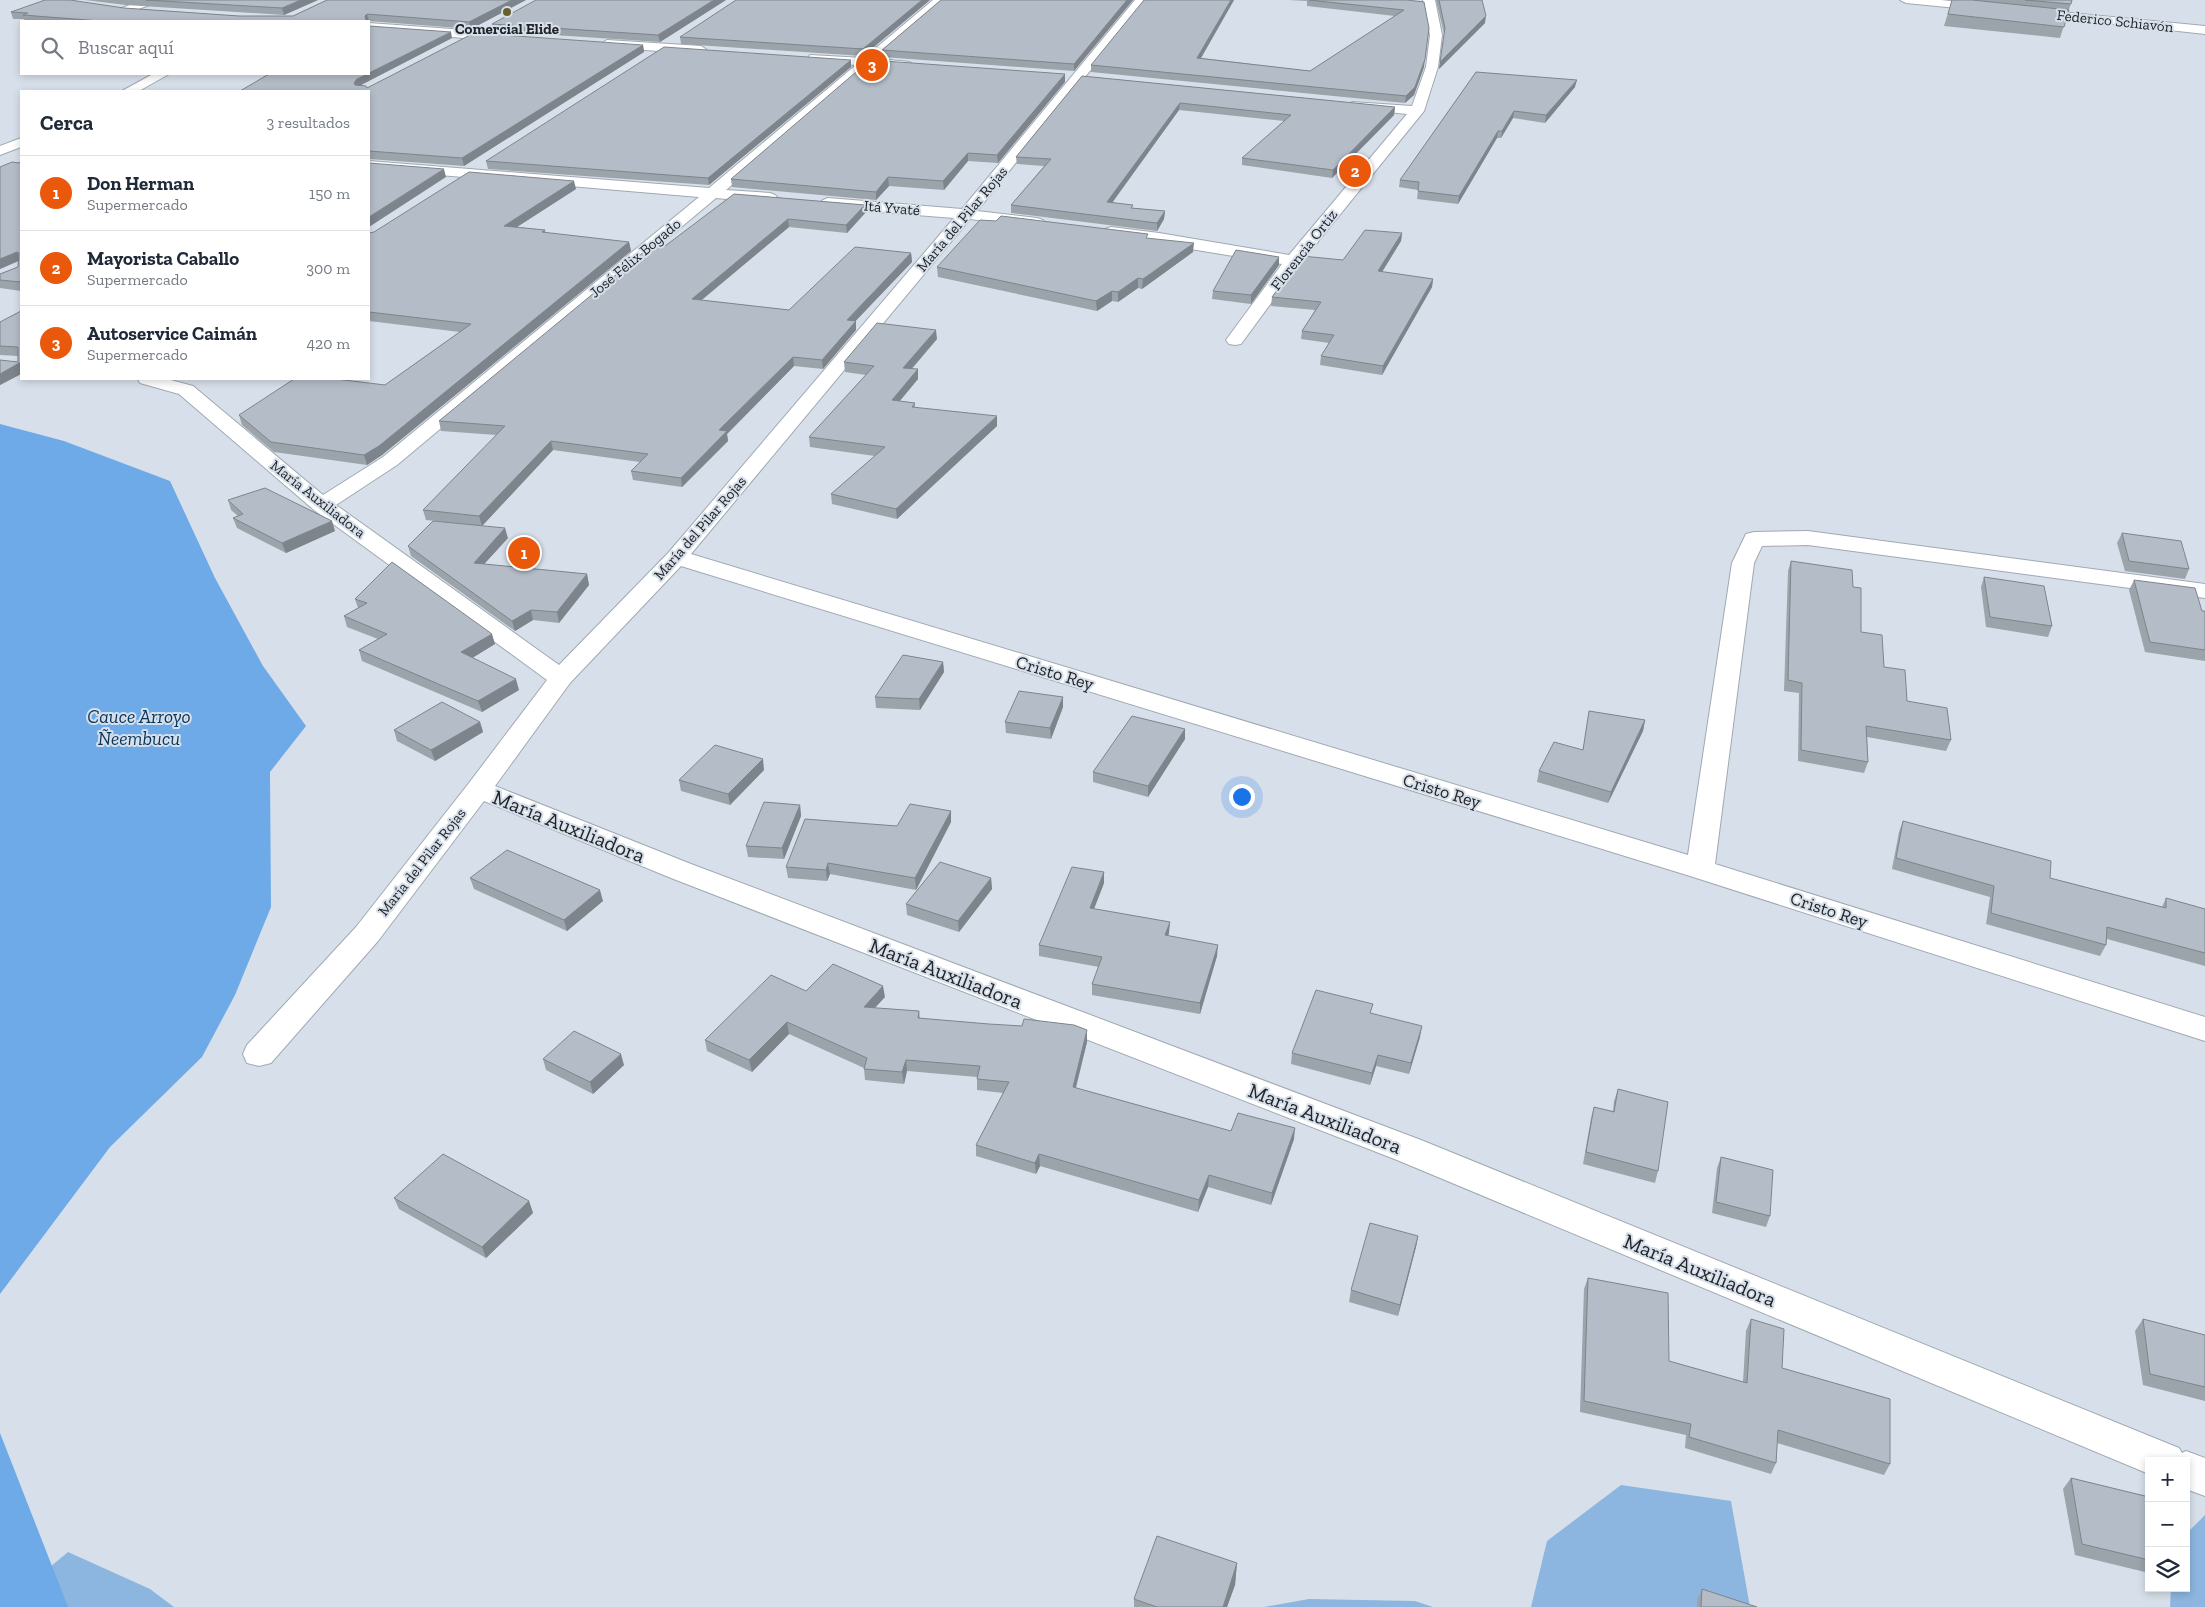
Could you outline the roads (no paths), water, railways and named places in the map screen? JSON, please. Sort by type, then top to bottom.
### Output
[{"type":"street","name":"José Félix Bogado","points":[[322,505],[390,461],[712,194],[940,0]]},
{"type":"street","name":"María del Pilar Rojas","points":[[259,1054],[367,934],[479,789],[561,678],[677,557],[966,214],[1072,77],[1140,0]]},
{"type":"street","points":[[1906,0],[2003,10]]},
{"type":"street","name":"Florencia Ortiz","points":[[1234,340],[1293,261],[1417,111],[1432,67],[1436,35],[1426,2]]},
{"type":"street","points":[[121,9],[155,6]]},
{"type":"street","name":"Federico Schiavón","points":[[2022,12],[2205,30]]},
{"type":"street","points":[[449,48],[498,22]]},
{"type":"street","points":[[370,27],[522,38]]},
{"type":"street","points":[[648,58],[680,37]]},
{"type":"street","points":[[598,43],[712,51]]},
{"type":"street","points":[[800,57],[918,65]]},
{"type":"street","points":[[131,90],[161,75]]},
{"type":"street","points":[[1072,77],[1096,79]]},
{"type":"street","points":[[1349,104],[1417,111]]},
{"type":"street","points":[[0,151],[20,142]]},
{"type":"street","points":[[451,184],[484,163]]},
{"type":"street","points":[[370,165],[790,200]]},
{"type":"street","name":"Itá Yvaté","points":[[810,202],[966,214],[1053,225]]},
{"type":"street","points":[[1092,230],[1159,238],[1293,261]]},
{"type":"street","name":"María Auxiliadora","points":[[151,380],[186,390],[322,505],[561,678]]},
{"type":"street","points":[[1700,870],[1743,564],[1754,540],[1808,538],[2205,591]]},
{"type":"street","name":"Cristo Rey","points":[[677,557],[1700,870],[2205,1029]]},
{"type":"street","name":"María Auxiliadora","points":[[479,789],[681,871],[1410,1150],[2155,1457]]},
{"type":"street","points":[[2190,1471],[2205,1477]]},
{"type":"water","name":"Cauce Arroyo Ñeembucu","points":[[0,424],[64,441],[170,481],[215,578],[263,666],[306,726],[270,772],[271,907],[235,995],[202,1057],[110,1147],[0,1294]]},
{"type":"water","points":[[0,1433],[68,1607],[0,1607]]},
{"type":"place","name":"Comercial Elide","points":[[507,12]]},
{"type":"place","name":"Autoservice Caimán","points":[[872,65]]},
{"type":"place","name":"Mayorista Caballo","points":[[1355,171]]},
{"type":"place","name":"Don Herman","points":[[524,553]]}]
